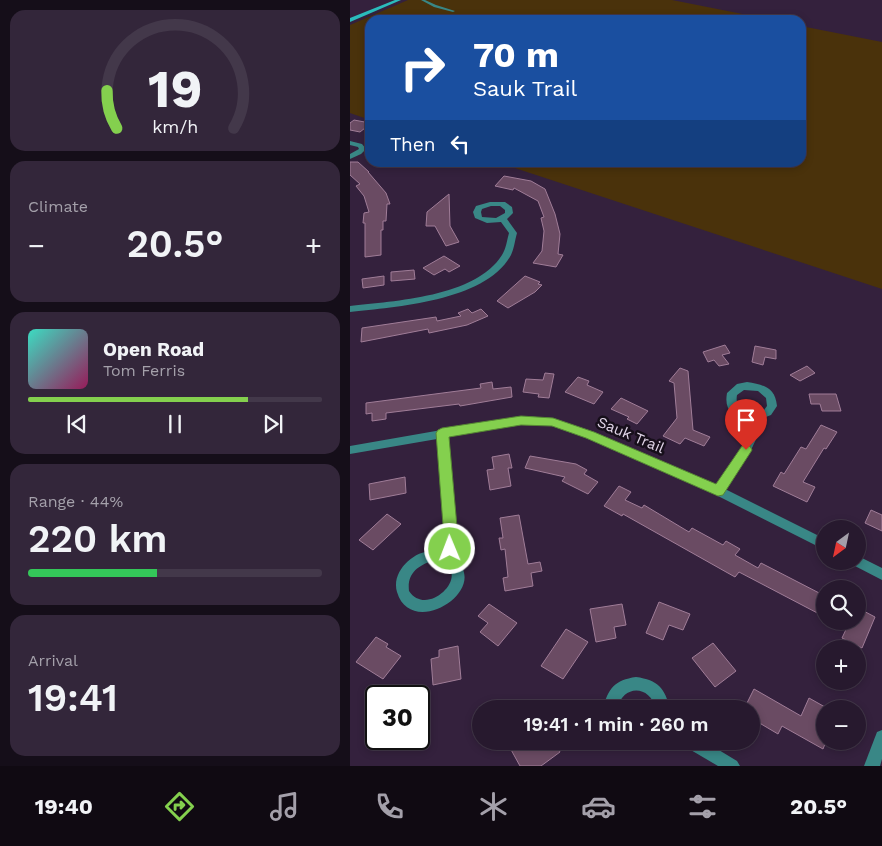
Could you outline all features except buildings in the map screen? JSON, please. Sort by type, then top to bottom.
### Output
[{"type":"main road","points":[[350,20],[399,0]]},
{"type":"street","points":[[350,144],[360,145],[362,149],[359,153],[350,157]]},
{"type":"street","points":[[350,310],[432,297],[477,282],[504,261],[511,249],[513,233],[503,219]]},
{"type":"street","points":[[718,491],[746,450],[753,435],[753,416]]},
{"type":"street","name":"Sauk Trail","points":[[350,450],[521,420],[553,422],[606,442],[718,491],[816,540]]},
{"type":"street","points":[[442,433],[451,538],[449,560]]},
{"type":"street","points":[[432,556],[449,560],[455,566],[458,573],[458,582],[448,597],[432,605],[414,604],[408,600],[403,593],[403,578],[414,563],[432,556]]},
{"type":"street","points":[[866,566],[882,574]]},
{"type":"street","points":[[612,700],[614,694],[621,686],[641,683],[651,687],[658,694],[660,700]]},
{"type":"street","points":[[872,766],[882,737]]},
{"type":"street","points":[[704,750],[732,766]]},
{"type":"lane","points":[[423,0],[435,6],[453,11]]},
{"type":"shaded area","points":[[408,0],[672,0],[748,15],[373,15]]},
{"type":"shaded area","points":[[365,19],[365,118],[350,113],[350,25]]},
{"type":"shaded area","points":[[806,27],[882,42],[882,289],[512,167],[806,167]]},
{"type":"route","points":[[450,549],[451,538],[442,433],[521,420],[553,422],[590,435],[718,491],[746,450]]}]
